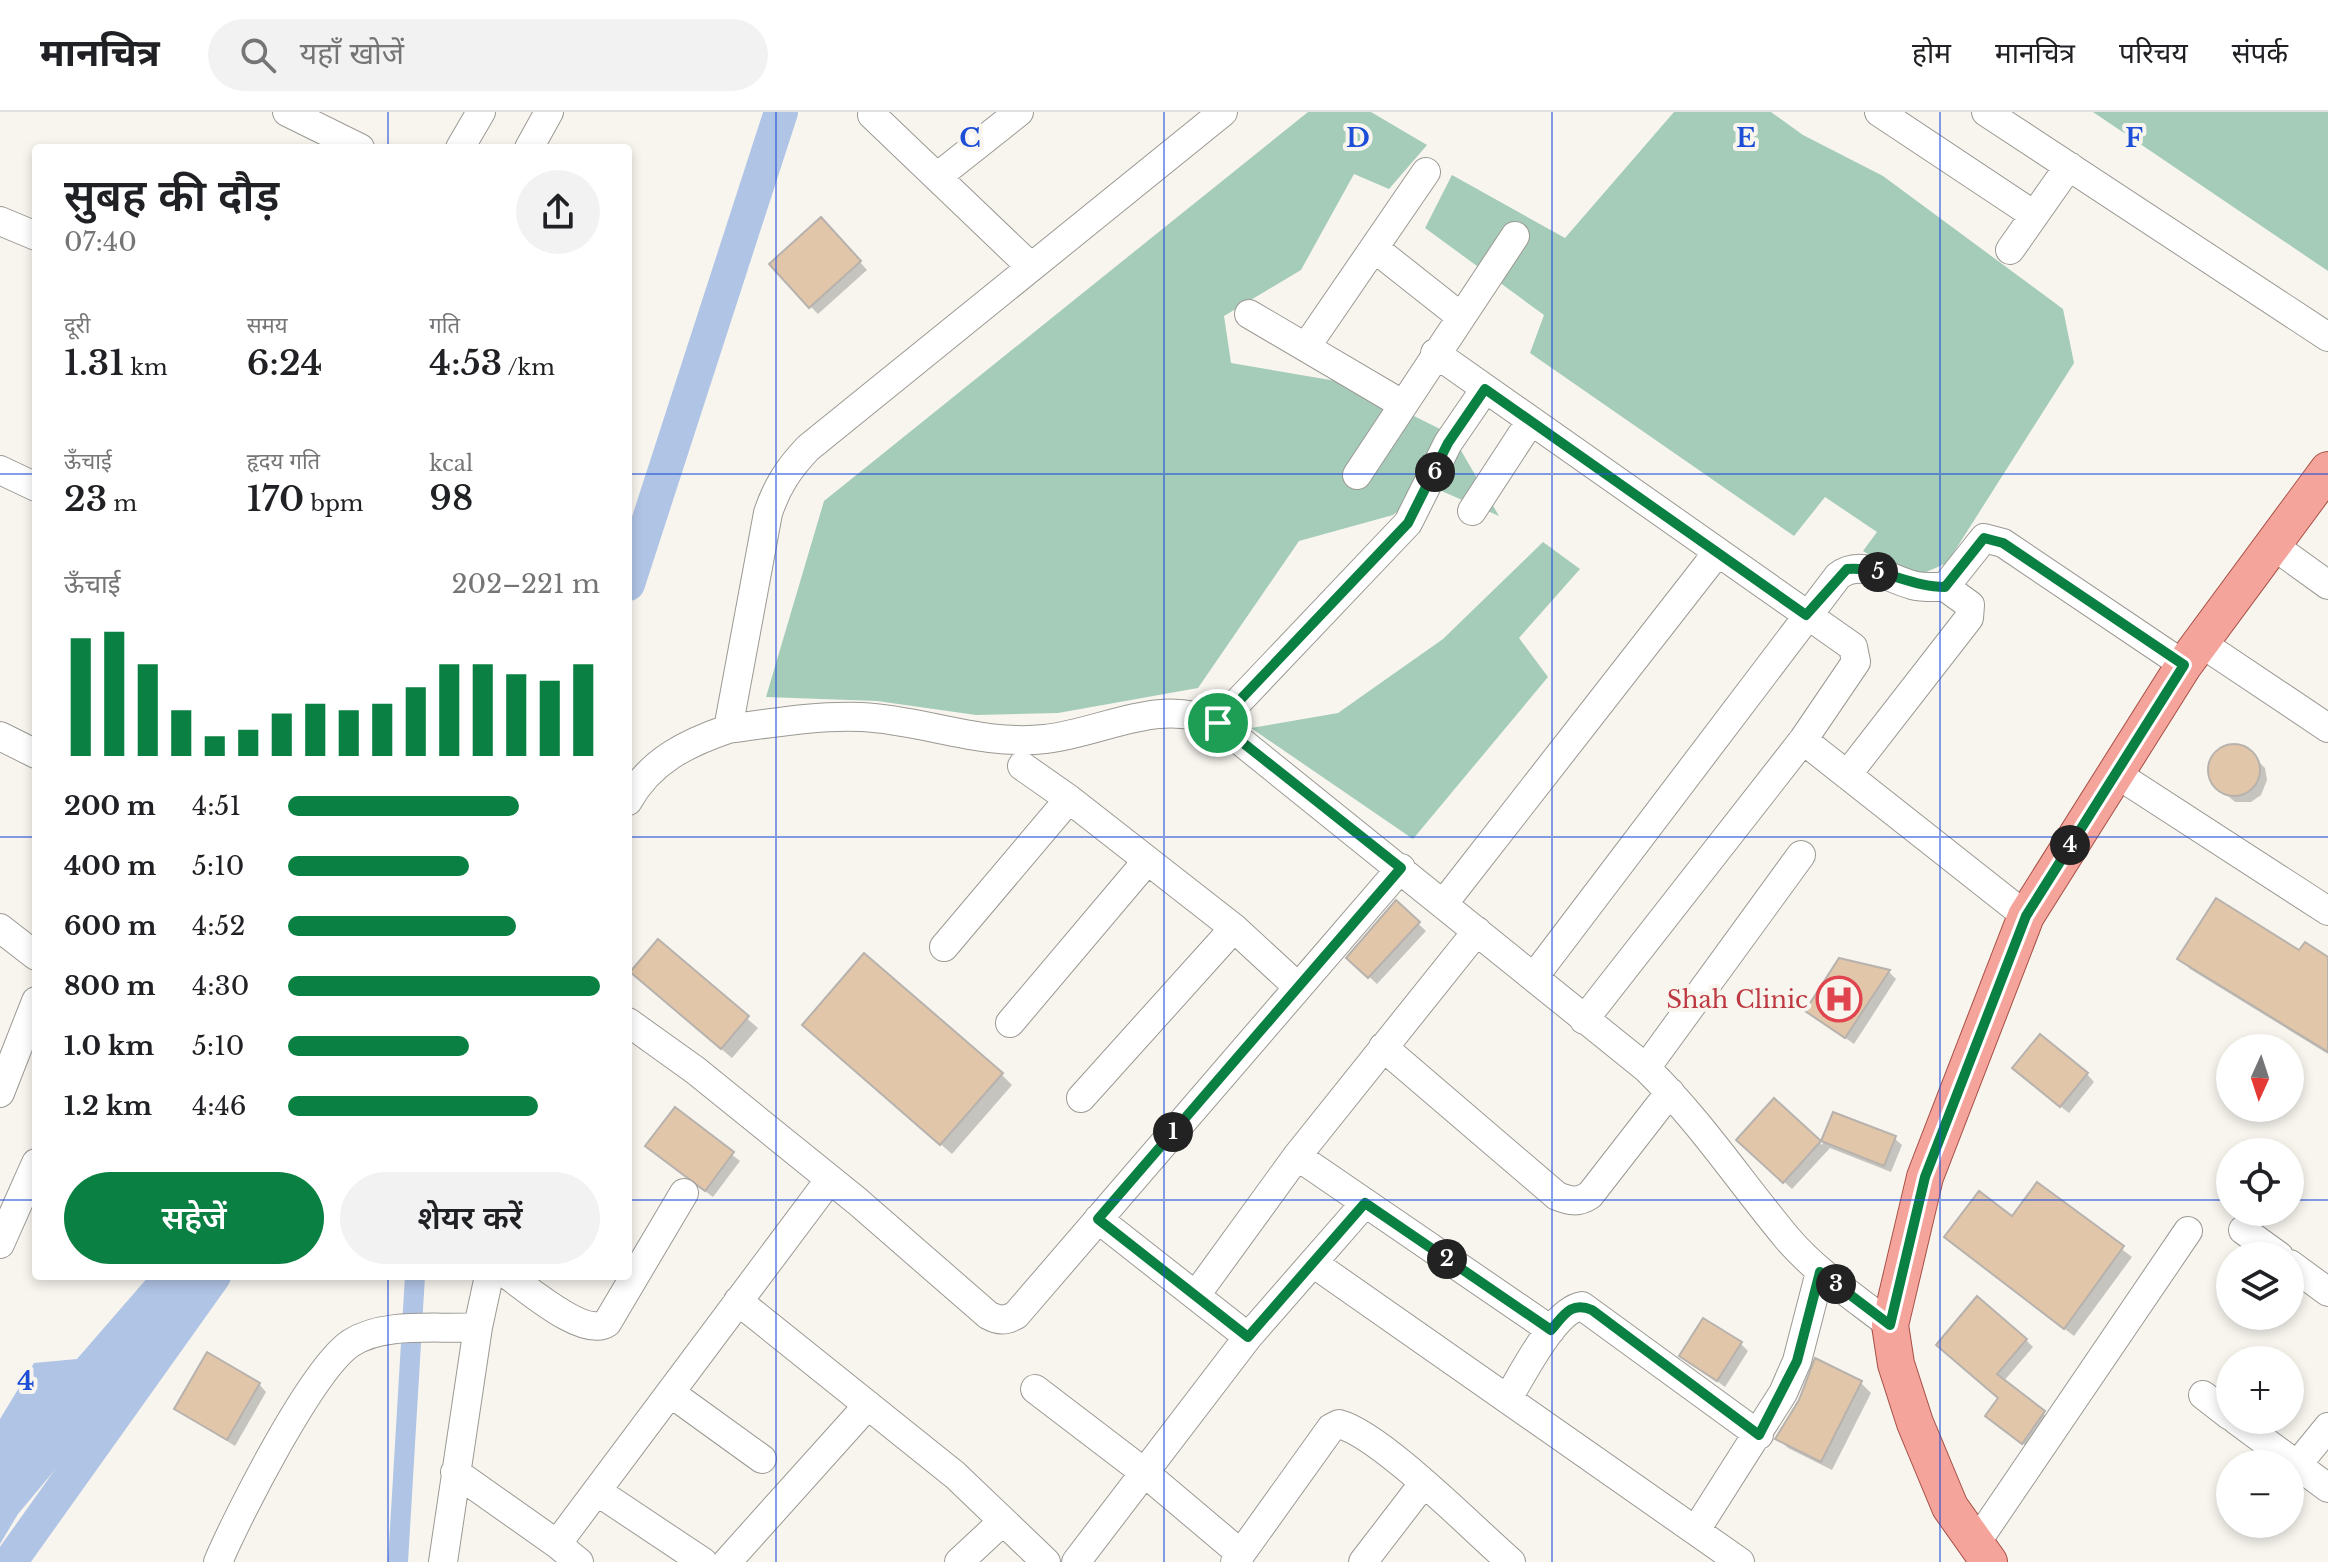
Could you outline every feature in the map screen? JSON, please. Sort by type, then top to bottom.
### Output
[{"type":"main road","points":[[1982,1552],[1950,1507],[1915,1423],[1896,1364],[1890,1325],[1925,1177],[2026,916],[2192,654],[2328,470]]},
{"type":"street","points":[[287,112],[352,144]]},
{"type":"street","points":[[462,144],[481,112]]},
{"type":"street","points":[[531,144],[549,112]]},
{"type":"street","points":[[937,177],[1019,112]]},
{"type":"street","points":[[728,729],[768,513],[775,491],[790,467],[808,448],[1223,112]]},
{"type":"street","points":[[1879,112],[2034,215]]},
{"type":"street","points":[[1986,112],[2328,337]]},
{"type":"street","points":[[872,115],[1031,267]]},
{"type":"street","points":[[2010,250],[2069,166]]},
{"type":"street","points":[[1306,347],[1426,172]]},
{"type":"street","points":[[0,221],[32,234]]},
{"type":"street","points":[[1357,475],[1515,236]]},
{"type":"street","points":[[1374,248],[1460,316]]},
{"type":"street","points":[[1249,314],[1402,404]]},
{"type":"street","points":[[1435,353],[1853,647],[1857,654],[1851,670],[1803,740],[1584,1020]]},
{"type":"street","points":[[1218,723],[1408,523],[1448,443],[1485,389]]},
{"type":"street","points":[[1472,511],[1530,422]]},
{"type":"street","points":[[0,470],[32,485]]},
{"type":"street","points":[[1945,587],[1977,543],[1984,538],[1994,540],[2328,728]]},
{"type":"street","points":[[2274,546],[2328,585]]},
{"type":"street","points":[[1444,903],[1717,553]]},
{"type":"street","points":[[1534,977],[1806,615],[1847,569],[1875,571],[1924,587],[1945,587],[1970,605],[1969,618],[1847,775]]},
{"type":"street","points":[[632,796],[652,769],[680,747],[728,729],[805,719],[862,717],[967,737],[1012,740],[1045,739],[1169,712],[1194,713],[1218,723],[1646,1068],[1701,1125],[1788,1239],[1820,1272],[1890,1325]]},
{"type":"street","points":[[0,736],[32,752]]},
{"type":"street","points":[[1803,740],[2026,916]]},
{"type":"street","points":[[1022,766],[1234,928],[1298,987]]},
{"type":"street","points":[[2115,773],[2328,911]]},
{"type":"street","points":[[944,947],[1069,799]]},
{"type":"street","points":[[1646,1068],[1801,855]]},
{"type":"street","points":[[1010,1023],[1146,862]]},
{"type":"street","points":[[632,1025],[695,1070],[830,1179],[998,1321],[1016,1315],[1401,868]]},
{"type":"street","points":[[0,928],[32,953]]},
{"type":"street","points":[[1081,1098],[1234,928]]},
{"type":"street","points":[[1196,1295],[1297,1156],[1477,931]]},
{"type":"street","points":[[0,1093],[32,1011]]},
{"type":"street","points":[[1383,1047],[1557,1196],[1570,1201],[1581,1201],[1590,1195],[1670,1092]]},
{"type":"street","points":[[1297,1156],[1551,1330]]},
{"type":"street","points":[[0,1244],[32,1172]]},
{"type":"street","points":[[455,1472],[568,1553],[598,1492],[830,1179]]},
{"type":"street","points":[[515,1280],[582,1325],[601,1327],[607,1323],[684,1193]]},
{"type":"street","points":[[1076,1562],[1248,1337],[1365,1203]]},
{"type":"street","points":[[1098,1219],[1248,1337]]},
{"type":"street","points":[[2243,1230],[2260,1242]]},
{"type":"street","points":[[1982,1552],[2188,1231]]},
{"type":"street","points":[[1313,1263],[1740,1562]]},
{"type":"street","points":[[1696,1530],[1759,1435],[1797,1361],[1820,1272]]},
{"type":"street","points":[[2304,1274],[2328,1292]]},
{"type":"street","points":[[443,1562],[455,1472],[467,1328],[487,1280]]},
{"type":"street","points":[[738,1301],[955,1475],[1046,1562]]},
{"type":"street","points":[[1508,1398],[1551,1330],[1572,1307],[1582,1306],[1592,1310],[1759,1435]]},
{"type":"street","points":[[218,1562],[251,1493],[327,1365],[352,1343],[377,1333],[467,1328]]},
{"type":"street","points":[[1035,1389],[1145,1473],[1238,1558],[1331,1428],[1339,1424],[1356,1431],[1423,1484],[1508,1561]]},
{"type":"street","points":[[672,1394],[762,1459]]},
{"type":"street","points":[[2203,1395],[2216,1405]]},
{"type":"street","points":[[727,1562],[868,1405]]},
{"type":"street","points":[[2304,1456],[2328,1427]]},
{"type":"street","points":[[2255,1434],[2277,1450]]},
{"type":"street","points":[[2304,1470],[2328,1488]]},
{"type":"street","points":[[1363,1562],[1423,1484]]},
{"type":"street","points":[[598,1492],[703,1562]]},
{"type":"street","points":[[959,1562],[1003,1521]]},
{"type":"green space","points":[[1308,112],[1371,112],[1427,145],[1389,189],[1354,174],[1301,270],[1224,316],[1231,363],[1348,383],[1452,435],[1499,516],[1430,486],[1393,515],[1299,541],[1198,688],[1058,713],[976,715],[877,701],[766,697],[824,501]]},
{"type":"green space","points":[[1674,112],[1771,112],[1803,135],[1883,176],[2063,309],[2074,363],[1947,563],[1910,579],[1863,551],[1877,532],[1825,497],[1794,536],[1530,353],[1544,315],[1425,228],[1452,175],[1565,238]]},
{"type":"green space","points":[[2093,112],[2328,112],[2328,271]]},
{"type":"green space","points":[[1543,542],[1580,569],[1519,638],[1548,677],[1413,839],[1251,728],[1338,713],[1443,639]]},
{"type":"water","points":[[146,1280],[214,1280],[18,1514],[0,1544],[0,1419],[34,1363],[77,1359]]},
{"type":"building","points":[[821,217],[861,261],[809,308],[769,264]]},
{"type":"building","points":[[2234,744],[2252,752],[2260,770],[2252,788],[2234,796],[2216,788],[2208,770],[2216,752]]},
{"type":"building","points":[[2216,898],[2299,950],[2305,942],[2328,957],[2328,1052],[2304,1037],[2304,1034],[2299,1034],[2177,959]]},
{"type":"building","points":[[1396,900],[1420,922],[1368,978],[1346,958]]},
{"type":"building","points":[[658,939],[749,1016],[721,1049],[632,974],[632,970]]},
{"type":"building","points":[[864,953],[1003,1073],[940,1145],[802,1025]]},
{"type":"building","points":[[1839,958],[1890,970],[1845,1038],[1805,1011]]},
{"type":"building","points":[[2040,1034],[2088,1073],[2060,1107],[2012,1068]]},
{"type":"building","points":[[1774,1098],[1821,1141],[1783,1183],[1736,1140]]},
{"type":"building","points":[[675,1107],[734,1152],[705,1191],[645,1146]]},
{"type":"building","points":[[1833,1112],[1896,1136],[1884,1166],[1821,1141]]},
{"type":"building","points":[[2037,1182],[2124,1246],[2064,1329],[1944,1237],[1979,1191],[2012,1216]]},
{"type":"building","points":[[1977,1296],[2027,1339],[1997,1374],[2045,1411],[2022,1444],[1985,1416],[1998,1398],[1936,1345]]},
{"type":"building","points":[[1703,1318],[1742,1342],[1717,1381],[1679,1356]]},
{"type":"building","points":[[207,1352],[260,1383],[227,1440],[174,1409]]},
{"type":"building","points":[[1815,1358],[1862,1381],[1821,1462],[1775,1439],[1799,1400]]},
{"type":"waterway","points":[[632,572],[781,112]]},
{"type":"waterway","points":[[10,1562],[211,1280]]},
{"type":"waterway","points":[[398,1562],[415,1280]]},
{"type":"place","name":"Shah Clinic","points":[[1839,999]]},
{"type":"route","points":[[1485,389],[1806,615],[1847,569],[1875,571],[1912,585],[1945,587],[1984,538],[2003,543],[2184,665],[2026,916],[1925,1177],[1890,1325],[1820,1272],[1797,1361],[1759,1435],[1592,1310],[1582,1306],[1572,1307],[1551,1330],[1365,1203],[1248,1337],[1098,1219],[1401,868],[1218,723],[1408,523],[1418,509],[1448,443],[1485,389]]}]
